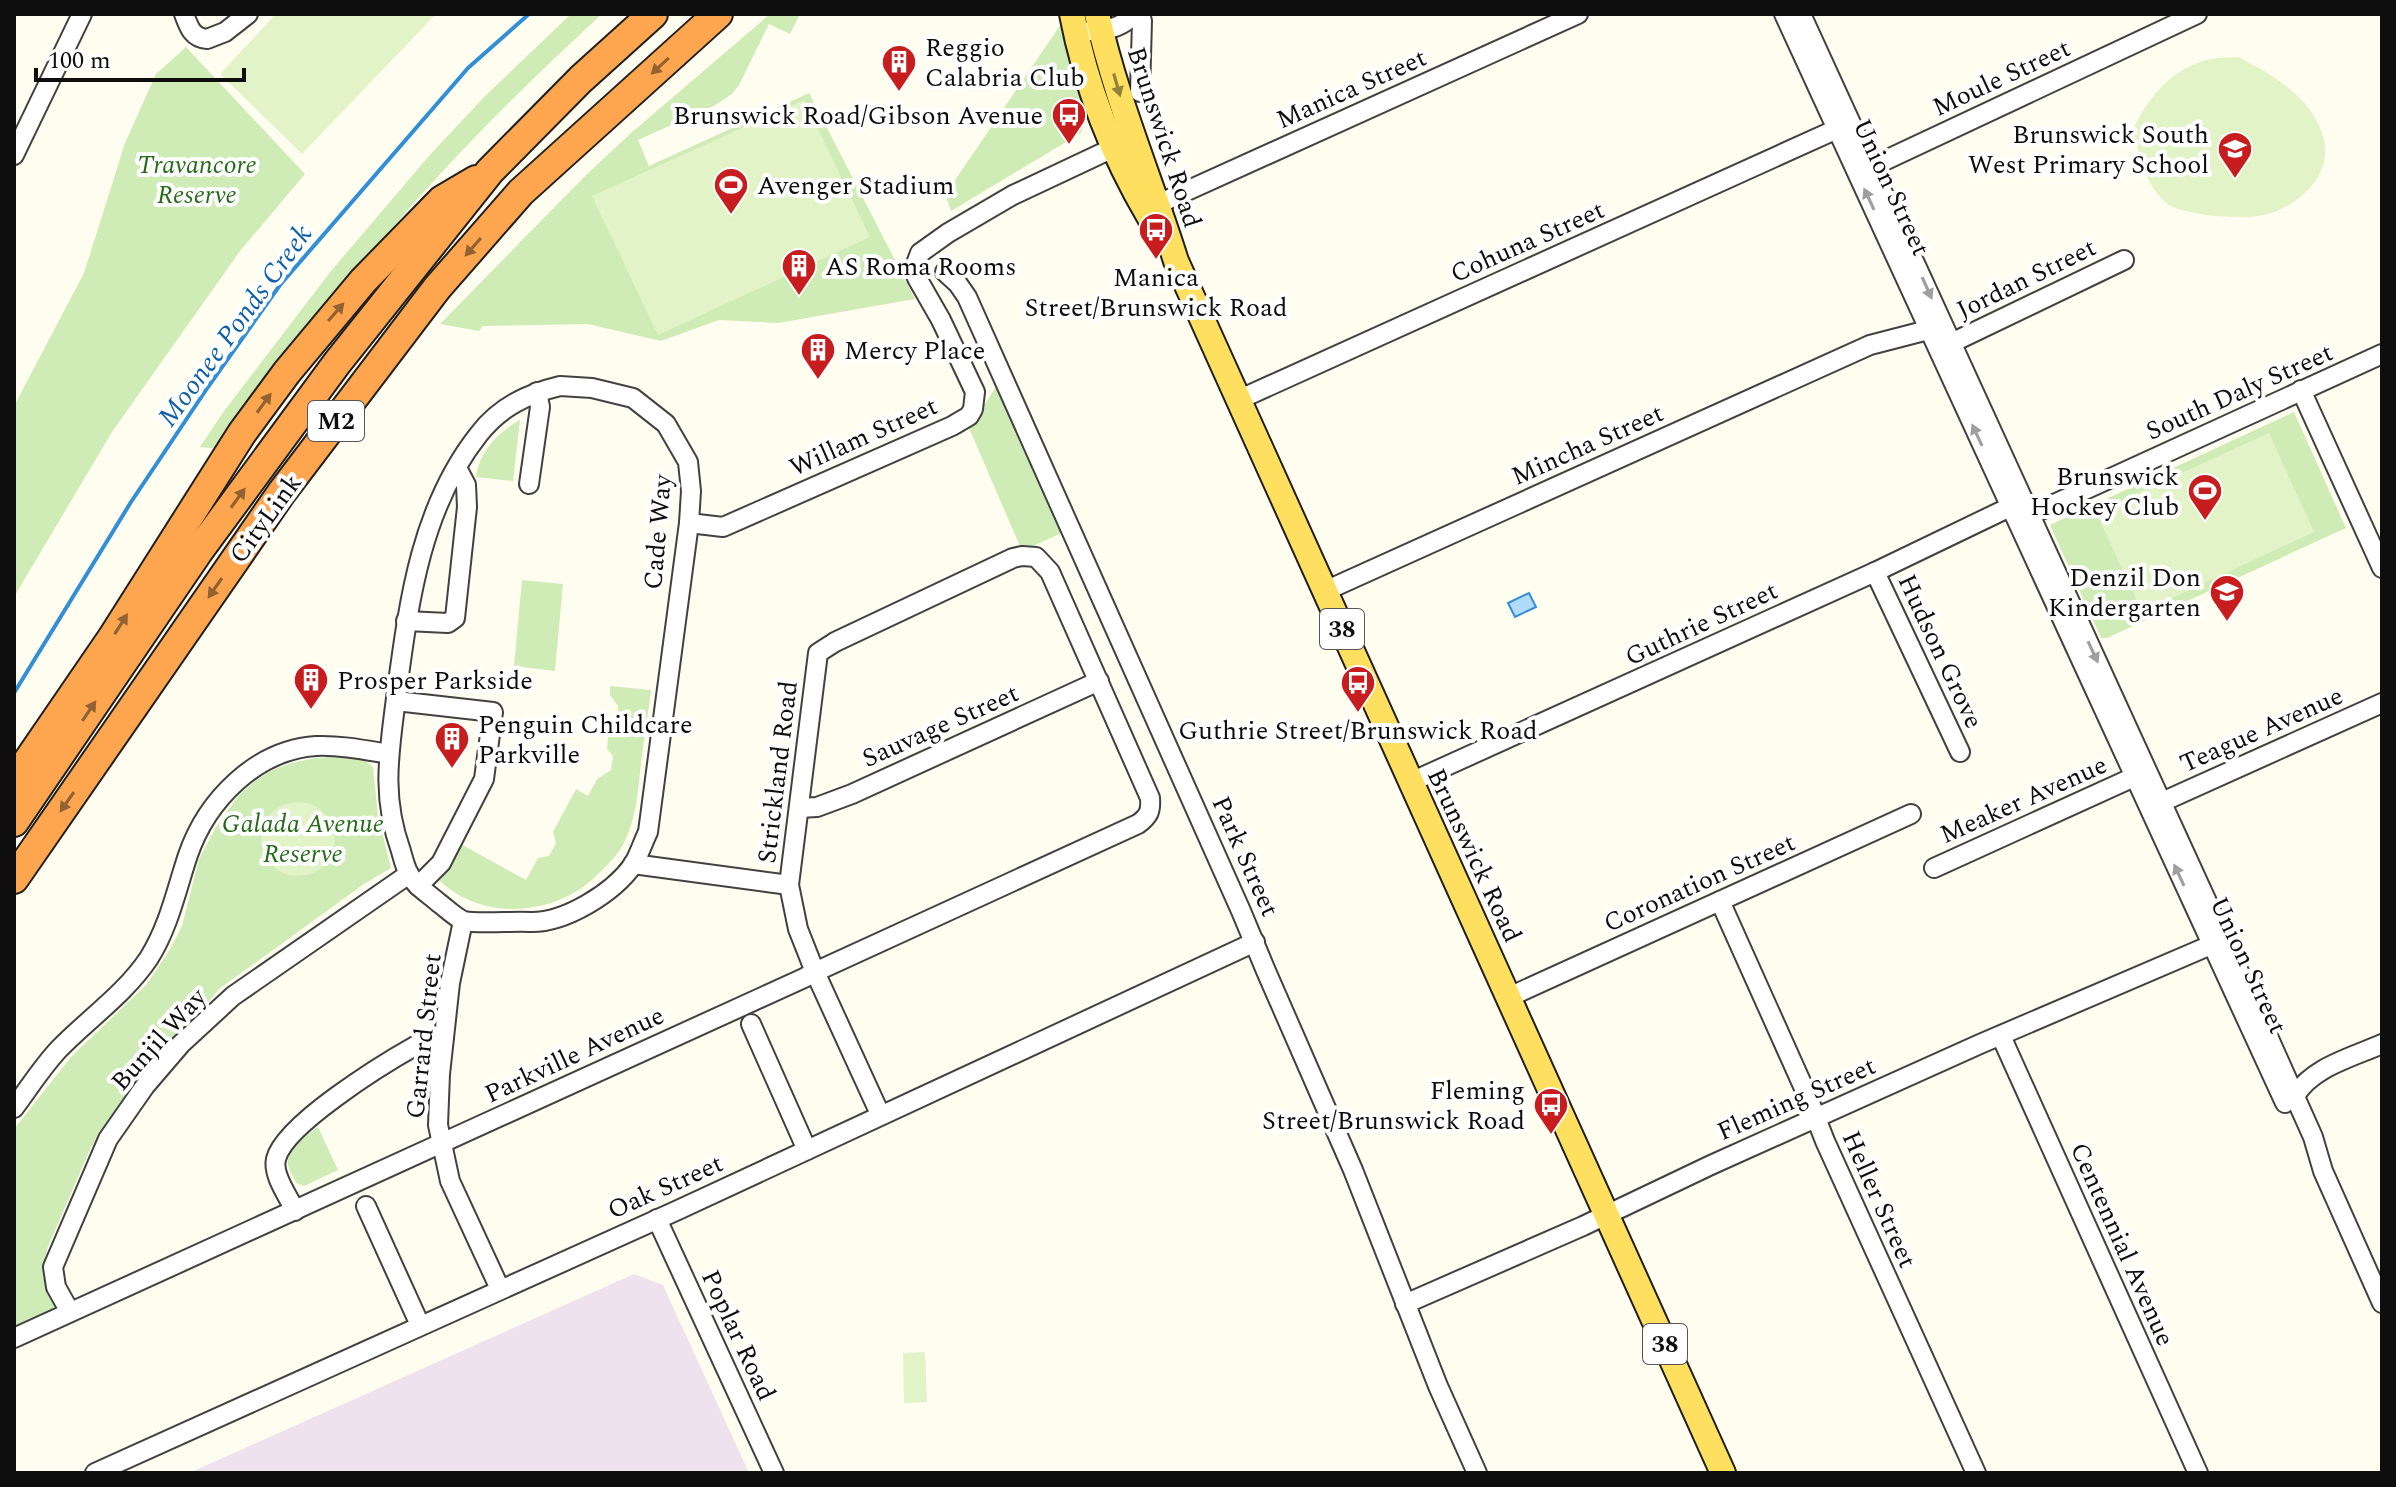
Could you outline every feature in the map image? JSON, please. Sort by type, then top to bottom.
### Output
[{"type":"highway","name":"CityLink","points":[[14,822],[207,539],[337,363],[490,171],[581,79],[653,14]]},
{"type":"highway","name":"CityLink","points":[[14,879],[282,492],[437,288],[521,192],[718,14]]},
{"type":"highway","points":[[14,781],[98,659],[242,433],[287,372],[363,281],[442,200],[490,171]]},
{"type":"main road","name":"Brunswick Road","points":[[1104,20],[1123,143],[1723,1473]]},
{"type":"main road","name":"Brunswick Road","points":[[1075,32],[1102,123],[1123,143]]},
{"type":"street","points":[[184,14],[195,36],[207,39],[219,36],[248,14]]},
{"type":"street","name":"Brunswick Road","points":[[1075,32],[1104,20],[1119,26],[1137,14],[1142,21],[1140,92]]},
{"type":"street","name":"Manica Street","points":[[1152,207],[1578,14]]},
{"type":"street","name":"Union Street","points":[[1784,14],[1805,42],[1871,167],[2010,507],[2141,774],[2162,802],[2313,1137],[2323,1171],[2382,1303]]},
{"type":"street","name":"Union Street","points":[[1801,14],[1805,42],[1837,129],[1928,330],[1945,346],[2030,515],[2211,945],[2303,1142],[2323,1171]]},
{"type":"street","name":"Moule Street","points":[[1871,167],[2171,20],[2197,14]]},
{"type":"street","points":[[14,155],[75,18]]},
{"type":"street","name":"Cohuna Street","points":[[1238,400],[1837,129]]},
{"type":"street","name":"Willam Street","points":[[689,523],[723,527],[969,416],[975,392],[917,278],[914,269],[920,253],[1013,195],[1123,143]]},
{"type":"street","name":"Jordan Street","points":[[1945,346],[2124,260]]},
{"type":"street","name":"Park Street","points":[[945,272],[967,297],[1255,942],[1353,1170],[1438,1386],[1477,1473]]},
{"type":"street","name":"Mincha Street","points":[[1870,345],[1920,311]]},
{"type":"street","name":"Mincha Street","points":[[1325,591],[1870,345],[1928,330]]},
{"type":"street","name":"South Daly Street","points":[[2030,515],[2382,354]]},
{"type":"street","name":"Cade Way","points":[[413,880],[395,834],[387,793],[389,754],[406,621],[419,557],[439,500],[479,434],[509,405],[537,392],[560,386],[592,388],[633,398],[666,424],[688,462],[691,491],[648,832],[633,864],[608,891],[560,917],[540,922],[463,921]]},
{"type":"street","points":[[2301,390],[2382,568]]},
{"type":"street","points":[[529,484],[540,407],[537,392]]},
{"type":"street","points":[[406,621],[448,623],[455,618],[467,507],[466,485],[457,468]]},
{"type":"street","name":"Guthrie Street","points":[[1411,782],[1875,572],[2010,507]]},
{"type":"street","name":"Strickland Road","points":[[880,1114],[815,972],[798,929],[789,885],[818,653],[835,642],[1013,558],[1036,557],[1050,572],[1099,681]]},
{"type":"street","name":"Hudson Grove","points":[[1875,572],[1960,752]]},
{"type":"street","name":"Sauvage Street","points":[[799,808],[817,807],[852,794],[1099,681]]},
{"type":"street","name":"Parkville Avenue","points":[[14,1338],[1138,824],[1151,811],[1150,798],[1099,681]]},
{"type":"street","name":"Bunjil Way","points":[[70,1312],[56,1287],[53,1267],[108,1139],[145,1086],[181,1044],[233,996],[441,863],[484,779],[493,712],[396,701]]},
{"type":"street","name":"Teague Avenue","points":[[2162,802],[2382,703]]},
{"type":"street","points":[[14,1108],[61,1047],[117,994],[146,961],[168,921],[189,853],[200,830],[227,791],[242,776],[265,760],[315,746],[389,754]]},
{"type":"street","name":"Meaker Avenue","points":[[1934,868],[2141,774]]},
{"type":"street","name":"Coronation Street","points":[[1509,997],[1911,814]]},
{"type":"street","points":[[633,864],[789,885]]},
{"type":"street","points":[[413,880],[463,921]]},
{"type":"street","name":"Heller Street","points":[[1720,901],[1976,1473]]},
{"type":"street","name":"Garrard Street","points":[[463,921],[450,983],[438,1125],[450,1181],[500,1289]]},
{"type":"street","name":"Oak Street","points":[[95,1473],[657,1219],[1255,942]]},
{"type":"street","name":"Fleming Street","points":[[1405,1304],[2211,945]]},
{"type":"street","points":[[751,1024],[807,1150]]},
{"type":"street","name":"Centennial Avenue","points":[[2001,1036],[2198,1473]]},
{"type":"street","points":[[295,1211],[276,1170],[280,1150],[294,1132],[335,1098],[418,1044],[444,1037]]},
{"type":"street","points":[[2291,1088],[2382,1044]]},
{"type":"street","points":[[366,1206],[420,1325]]},
{"type":"street","name":"Poplar Road","points":[[657,1219],[774,1473]]},
{"type":"shaded area","points":[[634,1274],[663,1285],[749,1473],[189,1473]]},
{"type":"green space","points":[[276,14],[434,16],[302,154],[220,74]]},
{"type":"green space","points":[[571,14],[602,14],[505,106],[413,204],[339,294],[221,449],[200,447],[331,271],[428,157],[485,96]]},
{"type":"green space","points":[[770,14],[800,14],[790,34],[769,24],[732,94],[714,106],[638,140],[649,166],[809,93],[915,299],[778,323],[719,320],[661,341],[588,324],[483,326],[479,331],[440,324],[586,175]]},
{"type":"green space","points":[[1061,24],[1085,121],[1081,133],[951,211],[947,192]]},
{"type":"green space","name":"Travancore Reserve","points":[[186,47],[305,174],[240,251],[112,432],[14,597],[14,406],[84,273],[125,143],[156,74]]},
{"type":"green space","points":[[2238,57],[2278,80],[2302,100],[2319,125],[2324,140],[2324,164],[2312,186],[2303,195],[2282,209],[2264,215],[2216,216],[2173,207],[2161,198],[2149,180],[2133,129],[2162,86],[2181,71],[2210,59]]},
{"type":"green space","name":"Avenger Stadium","points":[[804,100],[870,237],[658,335],[592,196]]},
{"type":"green space","points":[[998,384],[1064,532],[1022,551],[969,428]]},
{"type":"green space","name":"Brunswick Hockey Club","points":[[2294,412],[2346,528],[2107,638],[2101,638],[2050,525]]},
{"type":"green space","points":[[520,420],[513,481],[476,477],[481,459],[491,444],[504,430]]},
{"type":"green space","name":"Brunswick Hockey Club","points":[[2269,433],[2314,532],[2142,612],[2096,512]]},
{"type":"green space","points":[[522,580],[563,584],[555,671],[514,666]]},
{"type":"green space","points":[[610,686],[651,690],[635,812],[625,841],[615,856],[579,889],[555,902],[537,907],[491,907],[468,900],[447,887],[438,879],[451,865],[459,843],[526,880],[538,858],[549,856],[556,843],[553,832],[576,789],[588,796],[597,779],[611,770],[613,756],[607,749],[609,726],[617,720],[618,706],[610,695]]},
{"type":"green space","name":"Galada Avenue Reserve","points":[[315,758],[362,758],[373,767],[378,816],[391,868],[364,884],[219,989],[91,1147],[47,1249],[46,1283],[55,1298],[53,1312],[14,1331],[14,1129],[71,1057],[147,984],[182,926],[199,859],[216,827],[239,795],[272,770]]},
{"type":"green space","points":[[298,802],[319,808],[329,818],[335,839],[329,860],[319,870],[298,876],[277,870],[267,860],[261,839],[267,818],[277,808]]},
{"type":"green space","points":[[318,1127],[338,1170],[304,1186],[296,1183],[288,1166],[288,1158],[298,1143]]},
{"type":"green space","points":[[925,1352],[927,1402],[904,1403],[903,1353]]},
{"type":"water","points":[[1529,593],[1536,607],[1515,617],[1508,603]]},
{"type":"waterway","name":"Moonee Ponds Creek","points":[[14,693],[131,502],[280,285],[468,68],[529,14]]},
{"type":"place","name":"Reggio Calabria Club","points":[[899,93]]},
{"type":"place","name":"Brunswick Road/Gibson Avenue","points":[[1069,146]]},
{"type":"place","name":"Brunswick South West Primary School","points":[[2235,180]]},
{"type":"place","name":"Avenger Stadium","points":[[731,216]]},
{"type":"place","name":"Manica Street/Brunswick Road","points":[[1156,261]]},
{"type":"place","name":"AS Roma Rooms","points":[[799,297]]},
{"type":"place","name":"Mercy Place","points":[[818,381]]},
{"type":"place","name":"Brunswick Hockey Club","points":[[2205,522]]},
{"type":"place","name":"Denzil Don Kindergarten","points":[[2227,623]]},
{"type":"place","name":"Prosper Parkside","points":[[311,711]]},
{"type":"place","name":"Guthrie Street/Brunswick Road","points":[[1358,714]]},
{"type":"place","name":"Penguin Childcare Parkville","points":[[452,770]]},
{"type":"place","name":"Fleming Street/Brunswick Road","points":[[1551,1136]]}]
